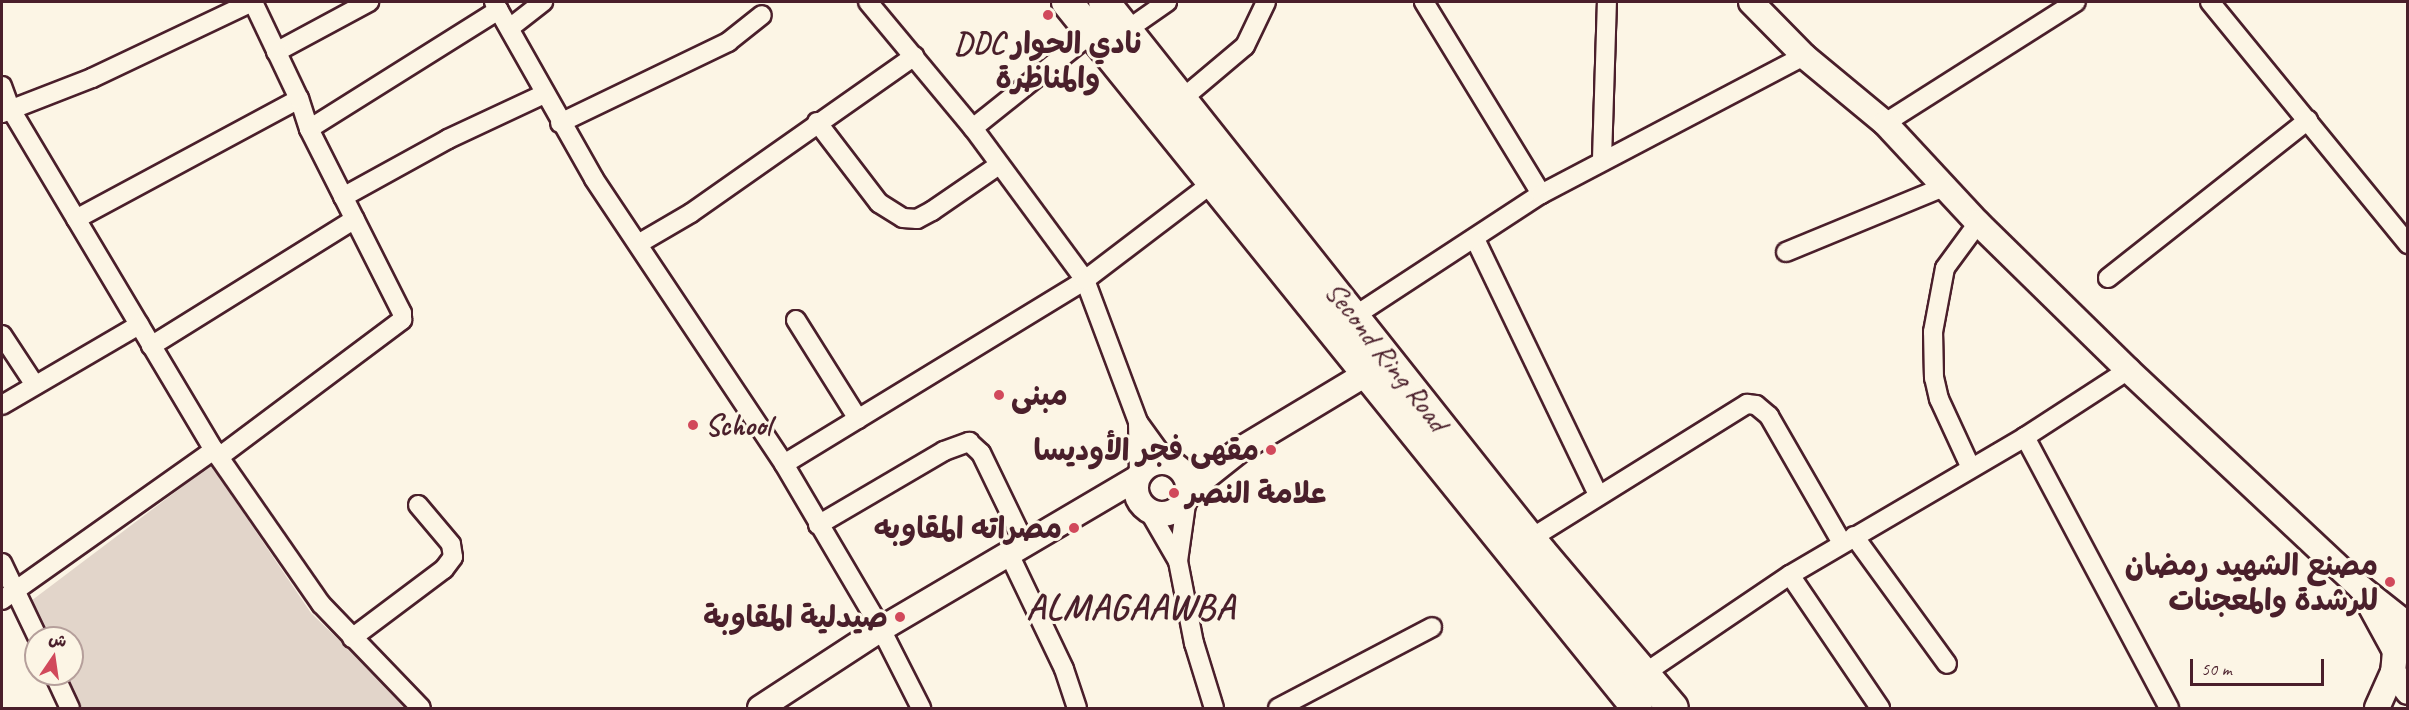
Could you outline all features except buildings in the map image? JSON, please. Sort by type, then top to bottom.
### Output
[{"type":"main road","name":"Second Ring Road","points":[[1067,2],[1215,181],[1530,539],[1673,708]]},
{"type":"main road","name":"Second Ring Road","points":[[1104,2],[1356,315],[1378,366],[1637,708]]},
{"type":"street","points":[[6,110],[92,78],[253,2],[299,99],[309,129],[402,313],[399,323],[217,453],[9,595]]},
{"type":"street","points":[[276,52],[369,2]]},
{"type":"street","points":[[511,27],[543,2]]},
{"type":"street","points":[[868,2],[973,128],[1085,279],[1138,422],[1170,463],[1185,476],[1187,494],[1178,561],[1194,643],[1214,708]]},
{"type":"street","points":[[1127,30],[1167,2]]},
{"type":"street","points":[[1182,99],[1245,46],[1266,2]]},
{"type":"street","points":[[1424,2],[1541,194]]},
{"type":"street","points":[[1602,159],[1608,2]]},
{"type":"street","points":[[1751,2],[1804,56],[1886,123],[1978,223],[2128,370],[2361,588],[2408,625]]},
{"type":"street","points":[[1886,123],[2076,2]]},
{"type":"street","points":[[2210,2],[2408,244]]},
{"type":"street","points":[[309,129],[497,6],[511,27],[560,123],[784,465],[881,628],[921,708]]},
{"type":"street","points":[[560,123],[728,42],[762,15]]},
{"type":"street","points":[[973,128],[1092,33]]},
{"type":"street","points":[[638,244],[691,213],[817,122],[914,56]]},
{"type":"street","points":[[1356,315],[1541,194],[1602,159],[1804,56]]},
{"type":"street","points":[[2,86],[6,110],[76,219],[217,453],[304,583],[352,638],[421,708]]},
{"type":"street","points":[[343,197],[448,139],[544,94]]},
{"type":"street","points":[[76,219],[299,99]]},
{"type":"street","points":[[2108,278],[2308,120]]},
{"type":"street","points":[[817,122],[879,203],[903,218],[916,219],[932,211],[999,165]]},
{"type":"street","points":[[784,465],[1085,279],[1215,181]]},
{"type":"street","points":[[1786,252],[1944,187]]},
{"type":"street","points":[[151,346],[355,219]]},
{"type":"street","points":[[1970,466],[1939,399],[1934,378],[1932,332],[1945,268],[1978,223]]},
{"type":"street","points":[[1475,239],[1598,495]]},
{"type":"street","points":[[796,320],[858,419]]},
{"type":"street","points":[[2,405],[139,325]]},
{"type":"street","points":[[2,335],[35,385]]},
{"type":"street","points":[[1088,510],[1147,509],[1171,513],[1187,494],[1240,449],[1378,366]]},
{"type":"street","points":[[1645,673],[1790,575],[1970,466],[2025,436],[2128,370]]},
{"type":"street","points":[[1530,539],[1740,405],[1756,405],[1769,416],[1848,540],[1947,664]]},
{"type":"street","points":[[1138,422],[1138,476],[1135,489],[1178,561]]},
{"type":"street","points":[[2025,436],[2169,708]]},
{"type":"street","points":[[818,525],[944,451],[969,442],[981,453],[1077,708]]},
{"type":"street","points":[[760,708],[881,628],[1088,510],[1156,462],[1170,463],[1240,449]]},
{"type":"street","points":[[352,638],[444,569],[453,557],[451,544],[418,506]]},
{"type":"street","points":[[2,563],[9,595],[30,626]]},
{"type":"street","points":[[1790,575],[1880,708]]},
{"type":"street","points":[[2361,588],[2398,653],[2408,692]]},
{"type":"street","points":[[1278,708],[1432,627]]},
{"type":"street","points":[[2376,708],[2398,653]]},
{"type":"street","points":[[60,686],[70,708]]},
{"type":"street","points":[[2400,708],[2408,704]]},
{"type":"shaded area","points":[[211,465],[311,613],[409,708],[79,708],[68,686],[84,686],[84,626],[38,626],[27,604]]},
{"type":"place","name":"DDC نادي الحوار والمناظرة","points":[[1048,15]]},
{"type":"place","name":"مبنى","points":[[999,395]]},
{"type":"place","name":"School","points":[[693,425]]},
{"type":"place","name":"مقهى فجر الأوديسا","points":[[1271,450]]},
{"type":"place","name":"علامة النصر","points":[[1174,493]]},
{"type":"place","name":"مصراته المقاوبه","points":[[1074,528]]},
{"type":"place","name":"مصنع الشهيد رمضان للرشدة والمعجنات","points":[[2390,582]]},
{"type":"place","name":"صيدلية المقاوبة","points":[[900,617]]},
{"type":"district","name":"ALMAGAAWBA","points":[[1131,608]]}]
